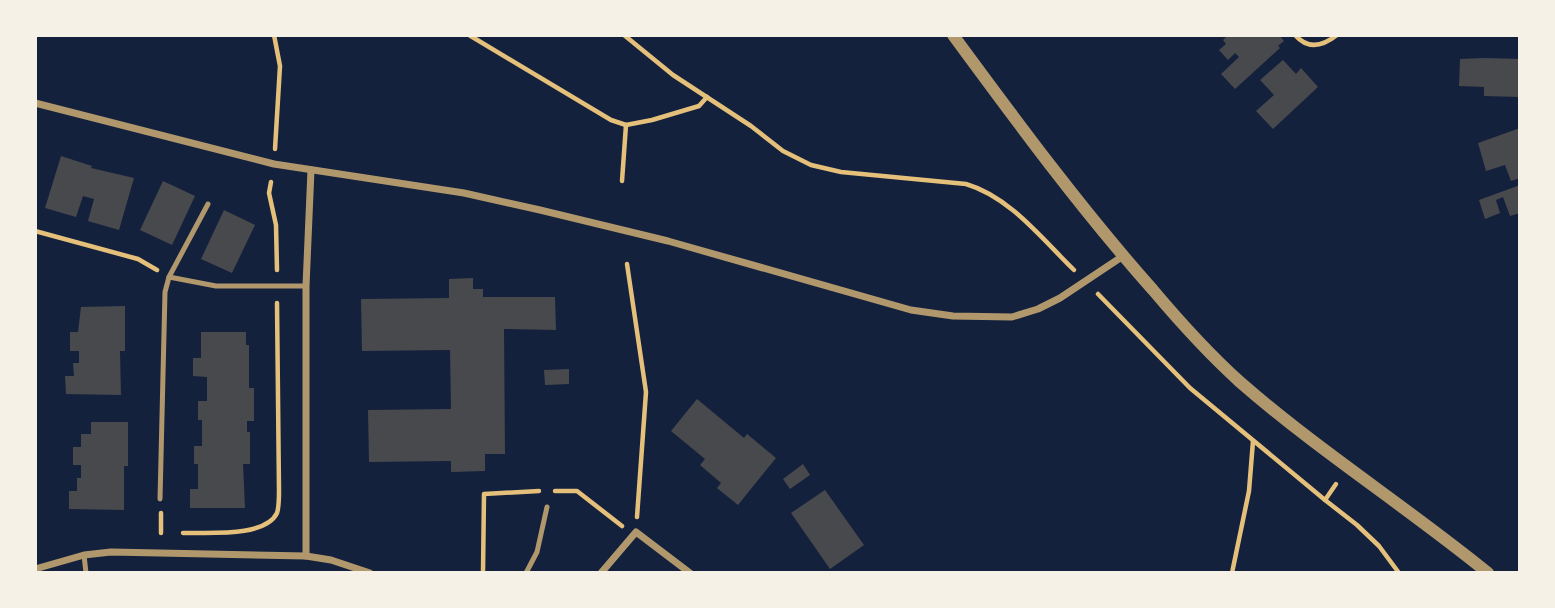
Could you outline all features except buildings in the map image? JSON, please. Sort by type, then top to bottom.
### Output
[{"type":"street","points":[[953,35],[1058,176],[1189,332],[1239,381],[1488,573]]},
{"type":"street","points":[[35,103],[274,164],[464,193],[540,210],[668,242],[911,310],[953,316],[1012,317],[1038,309],[1060,298],[1123,256]]},
{"type":"street","points":[[306,556],[306,286],[311,170]]},
{"type":"street","points":[[601,573],[636,532],[690,573]]},
{"type":"street","points":[[35,569],[84,555],[111,552],[306,556],[331,560],[370,573]]},
{"type":"lane","points":[[160,499],[163,318],[169,277],[208,204]]},
{"type":"lane","points":[[169,277],[215,286],[306,286]]},
{"type":"lane","points":[[526,573],[537,552],[547,507]]},
{"type":"lane","points":[[84,555],[86,573]]},
{"type":"path","points":[[149,534],[246,531],[260,527],[277,512],[276,225],[270,193],[280,96],[280,66],[274,35]]},
{"type":"path","points":[[469,35],[611,120],[626,125],[699,106],[707,97]]},
{"type":"path","points":[[624,35],[673,75],[783,151],[811,165],[841,172],[966,184],[983,189],[1003,202],[1058,254]]},
{"type":"path","points":[[1295,35],[1307,45],[1316,46],[1326,44],[1337,35]]},
{"type":"path","points":[[622,181],[626,125]]},
{"type":"path","points":[[35,231],[138,259],[169,277]]},
{"type":"path","points":[[628,264],[646,392],[636,532]]},
{"type":"path","points":[[1113,309],[1190,388],[1364,532],[1379,546],[1399,573]]},
{"type":"path","points":[[1232,573],[1249,491],[1250,439]]},
{"type":"path","points":[[1325,500],[1336,483]]}]
